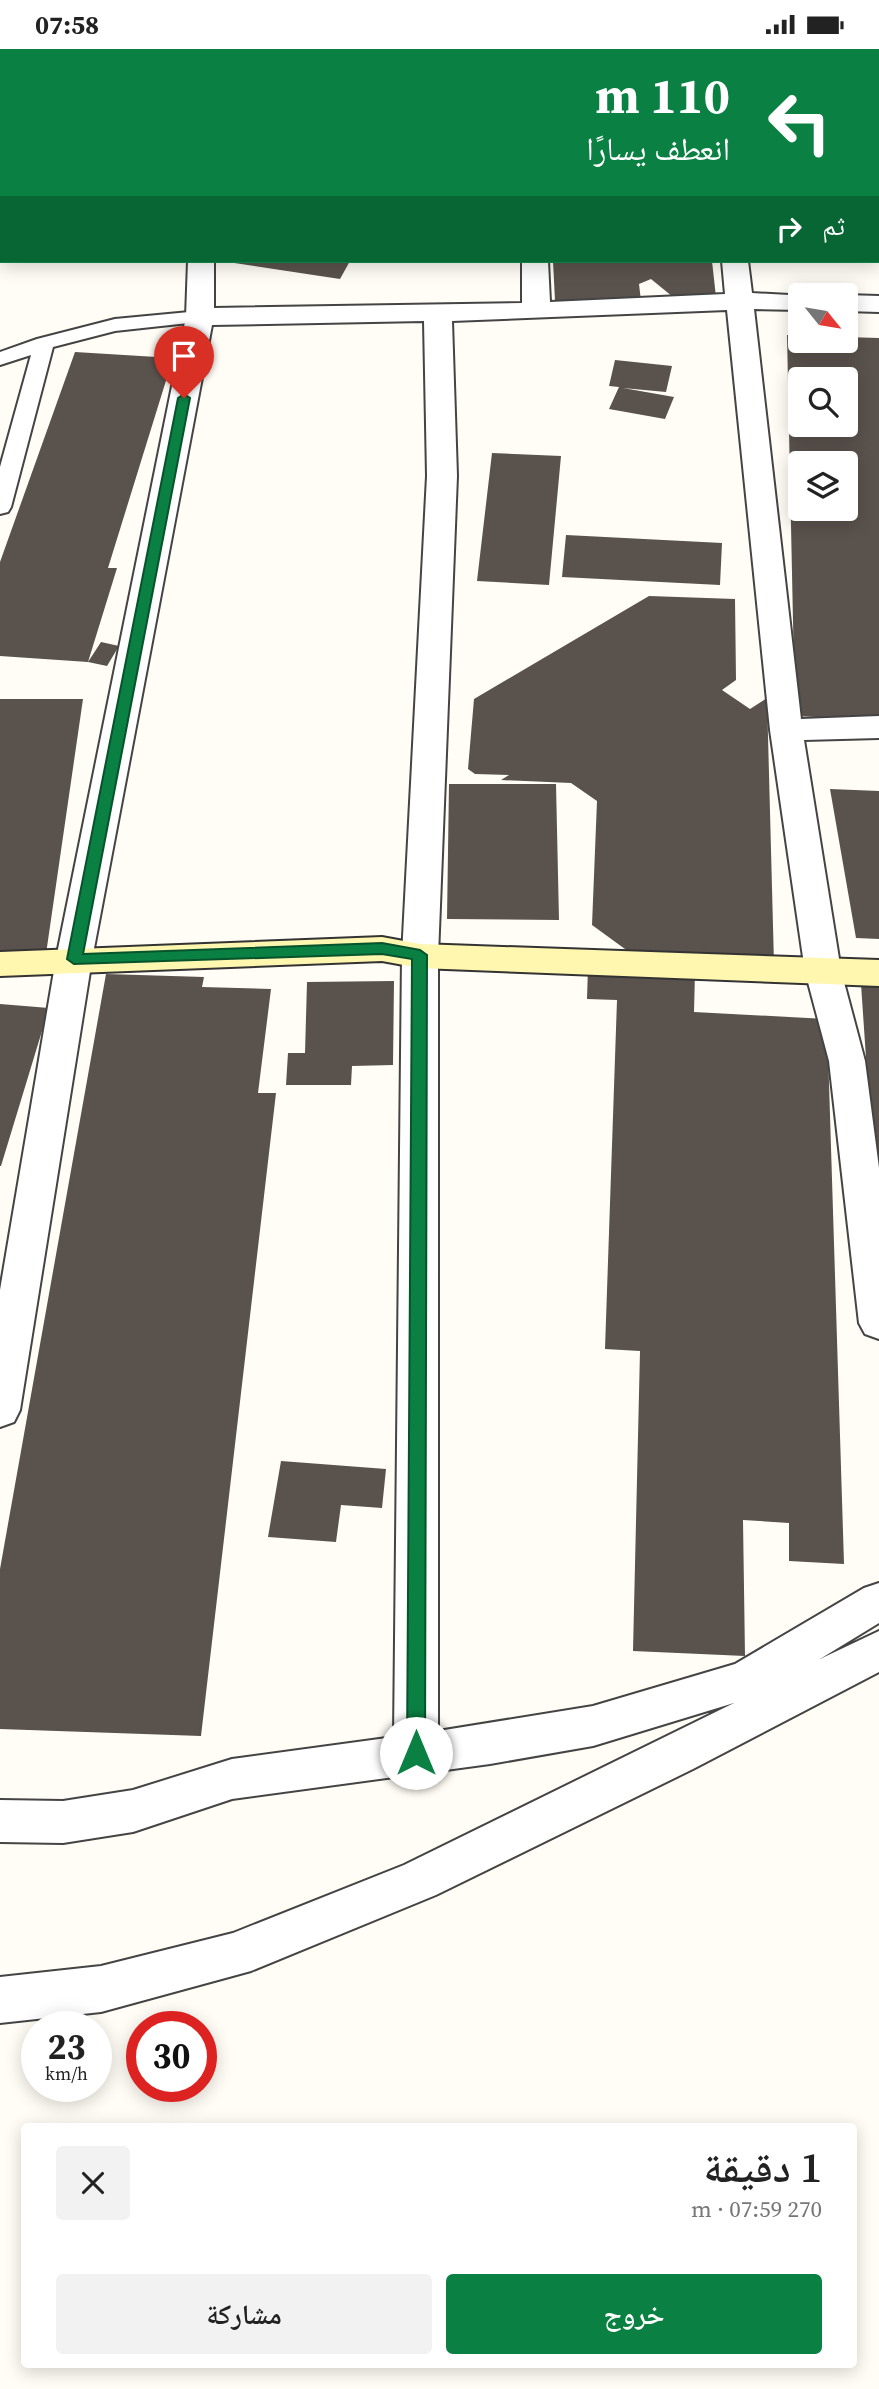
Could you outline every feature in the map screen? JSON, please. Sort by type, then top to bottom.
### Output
[{"type":"street","points":[[0,1410],[74,959],[200,317],[201,263]]},
{"type":"street","points":[[535,263],[536,311]]},
{"type":"street","points":[[735,263],[786,730],[823,971],[848,1062],[879,1323]]},
{"type":"street","points":[[200,317],[536,311],[740,301],[788,302]]},
{"type":"street","points":[[858,303],[879,303]]},
{"type":"street","points":[[416,1753],[420,955],[442,476],[438,312]]},
{"type":"street","points":[[786,730],[879,727]]},
{"type":"street","points":[[0,964],[382,949],[420,955],[879,973]]},
{"type":"street","points":[[0,1821],[63,1822],[133,1811],[232,1779],[490,1744],[593,1726],[747,1680],[879,1601]]},
{"type":"street","points":[[0,2000],[101,1989],[234,1955],[420,1880],[677,1755],[879,1650]]},
{"type":"lane","points":[[0,359],[44,343],[115,325],[200,317]]},
{"type":"lane","points":[[0,507],[44,343]]},
{"type":"building","points":[[234,263],[349,263],[340,279]]},
{"type":"building","points":[[553,263],[712,263],[716,297],[673,297],[651,279],[639,284],[641,301],[555,301]]},
{"type":"building","points":[[787,335],[788,353],[858,353],[858,337],[879,338],[879,720],[795,716],[791,521],[858,521],[858,451],[789,451],[789,437],[858,437],[858,367],[788,367],[788,383]]},
{"type":"building","points":[[75,352],[173,358],[108,568],[117,568],[88,662],[0,656],[0,562]]},
{"type":"building","points":[[615,360],[672,366],[666,392],[623,388],[674,397],[665,419],[609,409],[619,387],[609,386]]},
{"type":"building","points":[[492,453],[561,456],[549,585],[477,581]]},
{"type":"building","points":[[566,535],[722,543],[720,585],[562,577]]},
{"type":"building","points":[[649,596],[735,599],[736,680],[722,690],[750,709],[767,698],[774,964],[636,957],[592,925],[597,801],[571,783],[501,780],[509,775],[475,774],[468,769],[474,699]]},
{"type":"building","points":[[101,642],[119,646],[107,666],[88,662]]},
{"type":"building","points":[[0,699],[83,699],[46,954],[0,954]]},
{"type":"building","points":[[449,784],[556,784],[559,920],[447,919]]},
{"type":"building","points":[[830,789],[879,791],[879,939],[856,938]]},
{"type":"building","points":[[588,967],[695,972],[694,1012],[827,1019],[844,1564],[789,1561],[789,1523],[743,1520],[745,1656],[633,1651],[640,1351],[605,1349],[617,1000],[587,999]]},
{"type":"building","points":[[106,974],[204,977],[202,987],[271,989],[258,1093],[276,1093],[201,1736],[0,1729],[0,1569]]},
{"type":"building","points":[[394,981],[393,1065],[352,1066],[351,1085],[286,1085],[288,1053],[305,1053],[307,982]]},
{"type":"building","points":[[861,984],[879,984],[879,1220],[877,1220]]},
{"type":"building","points":[[0,1004],[49,1008],[1,1166],[0,1166]]},
{"type":"building","points":[[281,1461],[386,1469],[382,1508],[341,1505],[336,1542],[268,1537]]},
{"type":"route","points":[[184,398],[74,959],[382,949],[420,955],[416,1753]]}]
